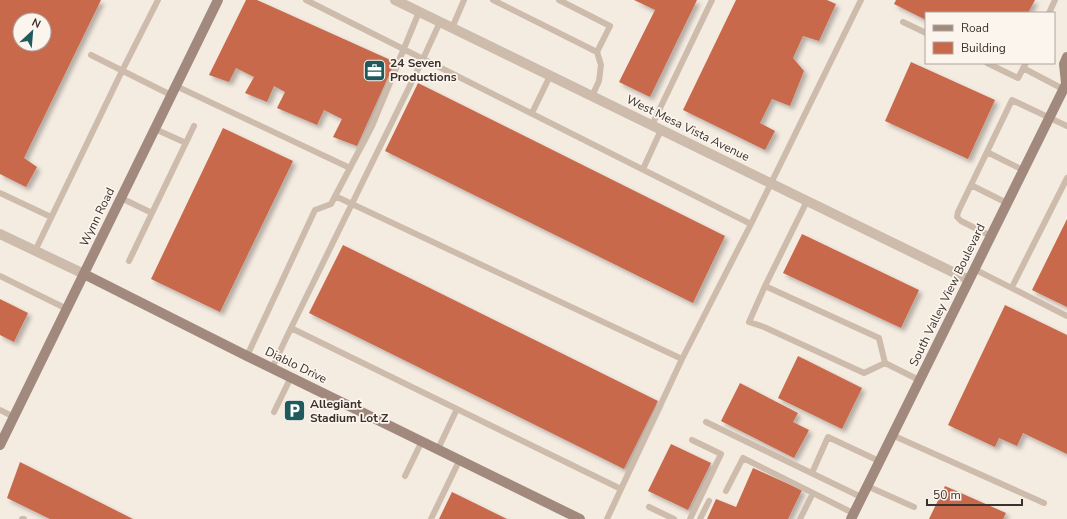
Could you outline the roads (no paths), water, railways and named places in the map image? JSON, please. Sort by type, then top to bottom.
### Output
[{"type":"street","name":"Wynn Road","points":[[0,445],[218,0]]},
{"type":"street","name":"West Mesa Vista Avenue","points":[[397,0],[969,280]]},
{"type":"street","points":[[1066,84],[1064,64],[1067,57]]},
{"type":"street","name":"South Valley View Boulevard","points":[[852,516],[1066,84]]},
{"type":"street","name":"Diablo Drive","points":[[0,234],[580,519]]},
{"type":"lane","points":[[35,251],[158,0]]},
{"type":"lane","points":[[306,0],[752,224]]},
{"type":"lane","points":[[452,28],[464,0]]},
{"type":"lane","points":[[493,0],[597,52]]},
{"type":"lane","points":[[559,0],[610,26],[597,52],[601,65],[599,81],[592,96]]},
{"type":"lane","points":[[652,125],[712,0]]},
{"type":"lane","points":[[607,519],[682,359],[772,184],[861,0]]},
{"type":"lane","points":[[1049,12],[1055,0]]},
{"type":"lane","points":[[247,356],[315,210],[331,204],[372,126],[419,12]]},
{"type":"lane","points":[[272,368],[290,328],[440,22]]},
{"type":"lane","points":[[903,22],[925,33]]},
{"type":"lane","points":[[91,55],[122,71],[173,91],[350,168]]},
{"type":"lane","points":[[989,64],[1018,78],[1024,65],[1066,84]]},
{"type":"lane","points":[[532,113],[550,76]]},
{"type":"lane","points":[[991,236],[961,222],[957,217],[958,212],[1012,100],[1067,126]]},
{"type":"lane","points":[[129,261],[194,126]]},
{"type":"lane","points":[[155,129],[186,143]]},
{"type":"lane","points":[[643,169],[661,130]]},
{"type":"lane","points":[[987,152],[1023,170]]},
{"type":"lane","points":[[1012,287],[1067,178]]},
{"type":"lane","points":[[971,185],[1007,203]]},
{"type":"lane","points":[[0,193],[51,217]]},
{"type":"lane","points":[[335,196],[682,359]]},
{"type":"lane","points":[[121,198],[152,213]]},
{"type":"lane","points":[[807,201],[749,322],[764,327],[864,373],[885,362]]},
{"type":"lane","points":[[974,269],[1067,316]]},
{"type":"lane","points":[[0,276],[67,309]]},
{"type":"lane","points":[[765,286],[879,338],[885,362],[919,380]]},
{"type":"lane","points":[[290,328],[621,489]]},
{"type":"lane","points":[[274,412],[291,377]]},
{"type":"lane","points":[[438,449],[457,409]]},
{"type":"lane","points":[[0,410],[14,417]]},
{"type":"lane","points":[[706,422],[861,497]]},
{"type":"lane","points":[[892,435],[1044,503]]},
{"type":"lane","points":[[812,473],[828,437],[879,461]]},
{"type":"lane","points":[[690,519],[721,454],[692,440]]},
{"type":"lane","points":[[405,476],[422,441]]},
{"type":"lane","points":[[726,491],[743,458],[813,493],[852,516]]},
{"type":"lane","points":[[431,519],[460,459]]},
{"type":"lane","points":[[867,486],[914,507]]},
{"type":"lane","points":[[800,519],[813,493]]},
{"type":"lane","points":[[700,519],[709,501]]},
{"type":"lane","points":[[649,507],[674,519]]},
{"type":"place","name":"24 Seven Productions","points":[[375,70]]},
{"type":"place","name":"Allegiant Stadium Lot Z","points":[[295,411]]}]
